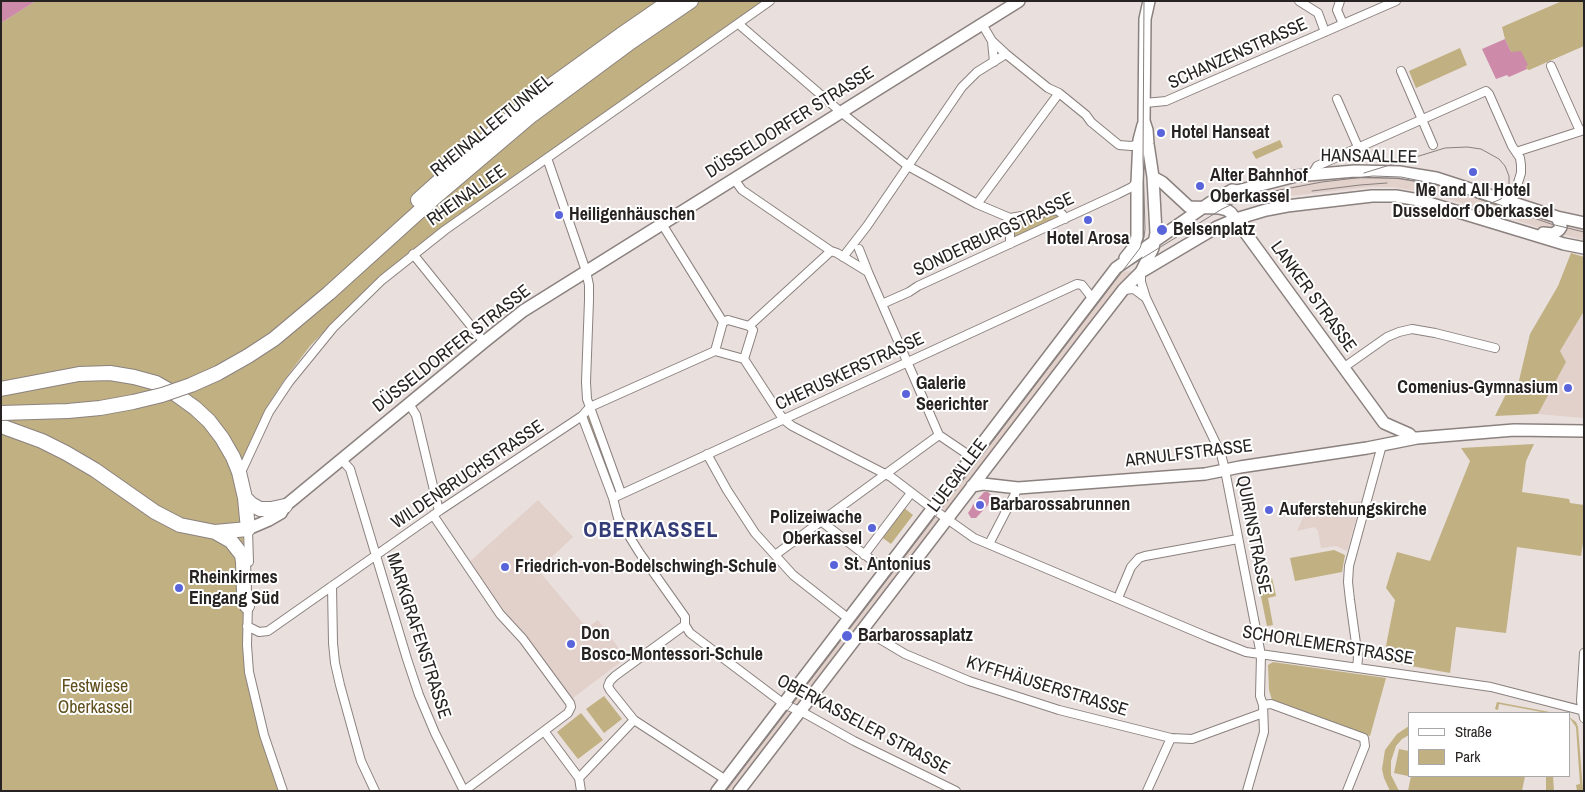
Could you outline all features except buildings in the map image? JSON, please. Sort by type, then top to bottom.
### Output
[{"type":"highway","name":"RHEINALLEETUNNEL","points":[[326,290],[447,174],[508,121],[582,63],[670,1]]},
{"type":"highway","name":"RHEINALLEETUNNEL","points":[[326,290],[527,120],[602,63],[691,1]]},
{"type":"highway","points":[[1,403],[101,400],[159,388],[214,366],[243,350],[326,290]]},
{"type":"highway","points":[[1,413],[100,408],[162,395],[191,385],[240,360],[274,339],[326,290]]},
{"type":"highway","points":[[1,389],[79,374],[110,373],[156,383],[195,408],[209,421],[222,438],[238,472],[245,498],[248,529],[215,532],[180,525],[155,512],[95,470],[66,453],[42,441],[1,426]]},
{"type":"highway","points":[[245,498],[250,504],[260,509],[271,510],[285,506]]},
{"type":"highway","points":[[215,532],[231,540],[242,554],[244,562],[244,592],[248,606]]},
{"type":"main road","name":"DÜSSELDORFER STRASSE","points":[[248,529],[281,513],[285,506],[523,311],[1019,1]]},
{"type":"main road","points":[[1116,268],[1130,252],[1135,243],[1138,230],[1137,182],[1139,140],[1144,122],[1145,102],[1145,19],[1142,1]]},
{"type":"main road","points":[[1145,19],[1149,1]]},
{"type":"main road","points":[[1141,272],[1155,242],[1156,233],[1153,178],[1147,130],[1144,122]]},
{"type":"main road","name":"HANSAALLEE","points":[[1204,207],[1232,190],[1237,191],[1282,178],[1354,171],[1408,173],[1436,178],[1557,217],[1584,223]]},
{"type":"main road","points":[[1153,178],[1162,182],[1189,207],[1194,208],[1204,207],[1226,210],[1228,201],[1237,191]]},
{"type":"main road","points":[[1236,219],[1287,206],[1359,197],[1396,196],[1427,202],[1564,244],[1584,248]]},
{"type":"main road","name":"LUEGALLEE","points":[[739,791],[863,629],[941,515],[970,460],[1116,268],[1204,207]]},
{"type":"main road","name":"LANKER STRASSE","points":[[1226,210],[1236,219],[1384,423],[1409,434],[1413,438]]},
{"type":"main road","points":[[1534,235],[1540,232],[1549,235],[1556,233],[1561,227],[1557,217]]},
{"type":"main road","name":"LUEGALLEE","points":[[717,791],[886,571],[941,515],[978,485],[988,464],[1123,290],[1141,272],[1217,227],[1236,219]]},
{"type":"main road","points":[[1382,445],[1385,430],[1384,423]]},
{"type":"main road","name":"ARNULFSTRASSE","points":[[978,485],[1018,488],[1205,474],[1382,445],[1413,438],[1507,430],[1584,431]]},
{"type":"main road","points":[[988,464],[988,476],[998,486]]},
{"type":"street","name":"RHEINALLEE","points":[[238,472],[243,468],[269,412],[289,382],[314,350],[353,307],[413,254],[459,220],[770,1]]},
{"type":"street","points":[[1299,1],[1318,14],[1325,32]]},
{"type":"street","points":[[1340,1],[1337,10],[1343,24]]},
{"type":"street","name":"SCHANZENSTRASSE","points":[[1145,102],[1166,102],[1396,1]]},
{"type":"street","points":[[739,23],[842,113],[908,166],[977,204],[1010,218],[1057,210],[1060,211],[1065,219]]},
{"type":"street","points":[[982,24],[992,40],[1006,54],[1048,88],[1059,93],[1119,145],[1136,145],[1139,140]]},
{"type":"street","points":[[992,40],[994,62]]},
{"type":"street","points":[[842,257],[866,226],[969,78],[1006,54]]},
{"type":"street","points":[[1516,152],[1582,131],[1552,66]]},
{"type":"street","points":[[1400,71],[1434,145]]},
{"type":"street","points":[[1312,174],[1317,166],[1486,91],[1522,165],[1512,202]]},
{"type":"street","points":[[977,204],[1059,93]]},
{"type":"street","points":[[1337,99],[1358,147]]},
{"type":"street","points":[[547,158],[589,285],[587,399],[621,494]]},
{"type":"street","points":[[734,179],[742,190],[831,251],[868,272]]},
{"type":"street","name":"SONDERBURGSTRASSE","points":[[882,304],[1118,194],[1132,187],[1137,182]]},
{"type":"street","points":[[1118,194],[1126,195],[1137,201]]},
{"type":"street","points":[[1010,218],[1010,244]]},
{"type":"street","points":[[662,224],[723,322],[715,351],[744,359],[783,419]]},
{"type":"street","points":[[859,249],[939,435],[966,454],[970,460]]},
{"type":"street","points":[[749,326],[831,251]]},
{"type":"street","points":[[413,254],[484,342]]},
{"type":"street","name":"QUIRINSTRASSE","points":[[1141,272],[1141,282],[1146,298],[1221,454],[1225,470],[1261,655],[1260,696],[1263,709],[1264,732],[1247,791]]},
{"type":"street","name":"CHERUSKERSTRASSE","points":[[613,498],[1077,284],[1082,285],[1093,299]]},
{"type":"street","points":[[1123,290],[1134,290],[1146,298]]},
{"type":"street","points":[[723,322],[728,320],[749,326],[753,330],[744,359]]},
{"type":"street","points":[[1343,368],[1387,336],[1412,329],[1495,348]]},
{"type":"street","name":"WILDENBRUCHSTRASSE","points":[[247,626],[259,632],[268,631],[436,513],[582,416],[590,406],[715,351]]},
{"type":"street","points":[[409,404],[416,415],[436,513],[500,614],[519,635],[571,706],[568,713],[464,791]]},
{"type":"street","name":"OBERKASSELER STRASSE","points":[[582,416],[613,498],[618,518],[639,552],[685,617],[687,630],[784,704],[956,791]]},
{"type":"street","name":"SCHORLEMERSTRASSE","points":[[783,419],[792,426],[886,474],[974,538],[1246,652],[1491,687],[1583,713]]},
{"type":"street","points":[[775,555],[939,435]]},
{"type":"street","points":[[1357,668],[1358,658],[1348,582],[1349,566],[1382,445]]},
{"type":"street","points":[[708,454],[741,513],[755,532],[793,575],[849,619]]},
{"type":"street","name":"MARKGRAFENSTRASSE","points":[[342,460],[350,469],[406,660],[419,696],[464,791]]},
{"type":"street","points":[[989,544],[1018,488]]},
{"type":"street","name":"LUEGALLEE","points":[[864,555],[911,493]]},
{"type":"street","points":[[822,522],[886,571]]},
{"type":"street","points":[[248,529],[247,626],[249,672],[269,754],[283,791]]},
{"type":"street","points":[[1118,598],[1131,567],[1139,558],[1238,539]]},
{"type":"street","points":[[332,586],[333,643],[336,670],[361,761],[375,791]]},
{"type":"street","points":[[685,625],[615,676],[608,686],[634,720],[726,780]]},
{"type":"street","name":"KYFFHÄUSERSTRASSE","points":[[863,629],[905,654],[969,681],[1059,710],[1171,738],[1192,739],[1263,709]]},
{"type":"street","points":[[1583,713],[1581,701],[1584,653]]},
{"type":"street","points":[[1263,709],[1271,704],[1361,736],[1366,740],[1347,791]]},
{"type":"street","points":[[579,778],[634,720]]},
{"type":"street","points":[[544,731],[579,778],[581,791]]},
{"type":"street","points":[[1147,791],[1171,738]]},
{"type":"shaded area","points":[[1,1],[36,1],[1,23]]},
{"type":"shaded area","points":[[1505,39],[1511,52],[1521,51],[1528,65],[1526,66],[1527,69],[1509,77],[1507,75],[1496,79],[1482,49]]},
{"type":"shaded area","points":[[1352,174],[1419,178],[1553,222],[1584,230],[1584,240],[1439,196],[1392,187],[1370,187],[1272,198],[1245,204],[1242,196]]},
{"type":"shaded area","points":[[1134,271],[735,791],[719,791],[1118,272]]},
{"type":"shaded area","name":"Comenius-Gymnasium","points":[[1584,311],[1584,418],[1538,414],[1566,362],[1560,351]]},
{"type":"shaded area","name":"Barbarossabrunnen","points":[[984,492],[988,492],[991,495],[988,505],[976,518],[971,518],[968,513]]},
{"type":"shaded area","points":[[538,500],[573,537],[538,570],[587,628],[598,620],[626,658],[569,701],[467,564]]},
{"type":"shaded area","points":[[1361,501],[1347,551],[1336,546],[1321,548],[1318,530],[1314,527],[1297,531],[1307,509]]},
{"type":"green space","name":"Festwiese Oberkassel","points":[[36,1],[766,1],[411,254],[351,304],[310,346],[266,408],[236,477],[243,526],[245,575],[244,646],[282,791],[1,791],[1,23]]},
{"type":"green space","points":[[1562,1],[1584,1],[1584,46],[1529,70],[1527,65],[1511,52],[1502,27]]},
{"type":"green space","points":[[1460,48],[1467,65],[1416,88],[1409,71]]},
{"type":"green space","points":[[1280,140],[1283,147],[1256,159],[1252,152]]},
{"type":"green space","points":[[1057,211],[1060,218],[1013,238],[1013,221]]},
{"type":"green space","points":[[1571,253],[1584,257],[1584,311],[1560,351],[1566,362],[1538,414],[1495,416],[1509,388],[1517,389],[1530,334],[1558,286]]},
{"type":"green space","points":[[591,415],[612,475],[608,476],[587,419]]},
{"type":"green space","points":[[1534,444],[1526,461],[1522,492],[1569,499],[1570,503],[1584,505],[1584,537],[1581,556],[1517,547],[1506,633],[1456,627],[1450,673],[1383,661],[1395,600],[1386,588],[1397,552],[1430,561],[1470,461],[1461,448]]},
{"type":"green space","points":[[903,507],[913,515],[891,544],[880,536]]},
{"type":"green space","points":[[1334,550],[1345,555],[1342,572],[1295,581],[1290,558]]},
{"type":"green space","points":[[1272,578],[1276,596],[1268,598],[1273,625],[1267,626],[1258,582]]},
{"type":"green space","points":[[1273,662],[1386,678],[1370,736],[1272,700],[1269,690],[1268,665]]},
{"type":"green space","points":[[604,696],[622,719],[604,733],[586,709]]},
{"type":"green space","points":[[1497,702],[1550,712],[1499,704],[1498,710],[1495,709]]},
{"type":"green space","points":[[581,713],[603,740],[578,759],[557,732]]},
{"type":"green space","points":[[1570,718],[1576,722],[1578,727],[1583,790],[1579,791],[1577,791],[1576,785],[1580,784],[1576,727]]},
{"type":"green space","points":[[1408,727],[1408,736],[1396,746],[1391,761],[1391,775],[1399,791],[1390,791],[1382,769],[1385,750],[1397,734]]},
{"type":"green space","points":[[1399,749],[1408,751],[1408,776],[1394,773]]},
{"type":"green space","points":[[1411,777],[1525,777],[1522,791],[1408,791]]},
{"type":"green space","points":[[1546,777],[1553,777],[1554,791],[1546,791]]},
{"type":"tram line","points":[[726,791],[1140,248],[1145,229],[1143,159],[1144,1]]},
{"type":"tram line","points":[[1364,173],[1445,148],[1467,147],[1481,149],[1499,159],[1505,166],[1509,176],[1506,192],[1501,199],[1489,204]]},
{"type":"tram line","points":[[1133,264],[1222,209],[1241,200],[1264,193],[1322,182],[1373,176],[1401,177],[1436,184],[1551,224],[1584,232]]},
{"type":"tram line","points":[[1312,191],[1387,183]]},
{"type":"place","name":"Hotel Hanseat","points":[[1161,133]]},
{"type":"place","name":"Me and All Hotel Dusseldorf Oberkassel","points":[[1473,172]]},
{"type":"place","name":"Alter Bahnhof Oberkassel","points":[[1200,186]]},
{"type":"place","name":"Heiligenhäuschen","points":[[559,215]]},
{"type":"place","name":"Hotel Arosa","points":[[1088,220]]},
{"type":"place","name":"Belsenplatz","points":[[1162,230]]},
{"type":"place","name":"Comenius-Gymnasium","points":[[1568,388]]},
{"type":"place","name":"Galerie Seerichter","points":[[906,394]]},
{"type":"place","name":"Barbarossabrunnen","points":[[980,505]]},
{"type":"place","name":"Auferstehungskirche","points":[[1269,510]]},
{"type":"place","name":"Polizeiwache Oberkassel","points":[[872,528]]},
{"type":"place","name":"St. Antonius","points":[[834,565]]},
{"type":"place","name":"Friedrich-von-Bodelschwingh-Schule","points":[[505,567]]},
{"type":"place","name":"Rheinkirmes Eingang Süd","points":[[179,588]]},
{"type":"place","name":"Barbarossaplatz","points":[[847,636]]},
{"type":"place","name":"Don Bosco-Montessori-Schule","points":[[571,644]]},
{"type":"district","name":"OBERKASSEL","points":[[651,531]]}]
